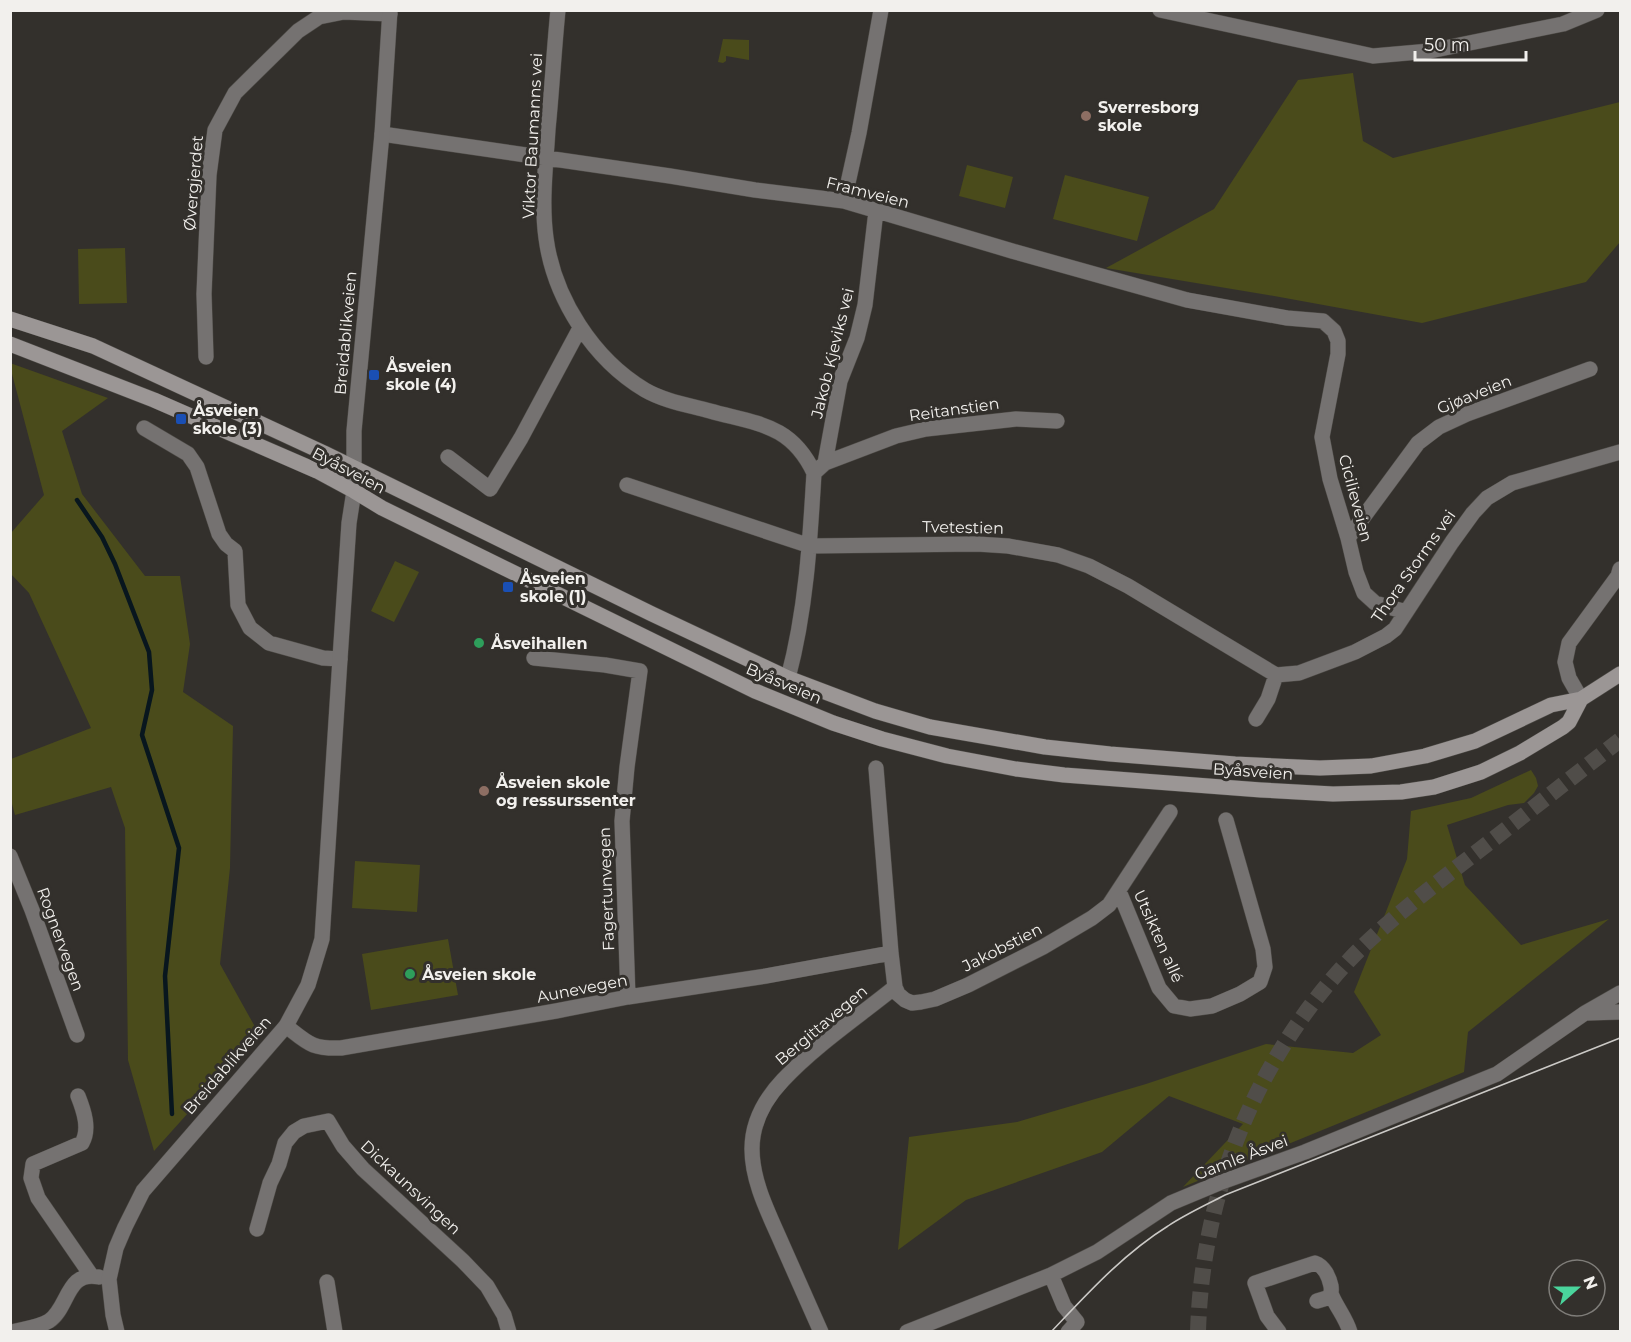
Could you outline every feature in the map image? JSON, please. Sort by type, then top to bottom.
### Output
[{"type":"main road","name":"Byåsveien","points":[[10,319],[93,346],[788,678],[875,711],[930,727],[1022,744],[1110,754],[1320,768],[1371,766],[1425,756],[1475,741],[1551,705],[1581,699],[1620,674]]},
{"type":"main road","name":"Byåsveien","points":[[10,344],[154,400],[317,471],[382,508],[755,691],[833,723],[947,756],[1064,775],[1285,792],[1333,794],[1401,792],[1434,787],[1472,775],[1520,753],[1569,722],[1581,699]]},
{"type":"street","name":"Viktor Baumanns vei","points":[[558,10],[546,158],[544,199],[546,237],[561,292],[580,328],[618,370],[646,391],[767,427],[786,436],[820,468]]},
{"type":"street","points":[[844,201],[881,10]]},
{"type":"street","points":[[1160,10],[1373,56],[1430,51],[1463,45],[1563,24],[1597,10]]},
{"type":"street","name":"Øvergjerdet","points":[[206,357],[204,294],[209,174],[215,130],[235,93],[298,31],[319,17],[344,12],[390,12]]},
{"type":"street","name":"Breidablikveien","points":[[117,1332],[109,1279],[116,1248],[143,1191],[285,1026],[308,985],[322,939],[340,659],[354,490],[354,431],[382,134],[390,12]]},
{"type":"street","name":"Framveien","points":[[382,134],[755,190],[844,201],[1187,300],[1287,318],[1323,321],[1334,330]]},
{"type":"street","name":"Jakob Kjeviks vei","points":[[788,678],[800,624],[820,468],[840,381],[857,338],[865,305],[876,211]]},
{"type":"street","points":[[448,457],[490,489],[521,438],[580,328]]},
{"type":"street","name":"Cicilieveien","points":[[1334,330],[1338,341],[1338,354],[1322,437],[1330,479],[1356,572],[1364,592],[1375,603],[1406,612]]},
{"type":"street","name":"Gjøaveien","points":[[1348,538],[1419,443],[1439,427],[1467,414],[1590,369]]},
{"type":"street","name":"Reitanstien","points":[[820,468],[896,436],[927,429],[1016,419],[1057,421]]},
{"type":"street","points":[[144,428],[188,454],[197,467],[219,534],[235,551],[238,605],[250,628],[269,643],[324,658],[340,659]]},
{"type":"street","name":"Thora Storms vei","points":[[1276,675],[1299,673],[1355,652],[1395,629],[1452,542],[1473,513],[1488,498],[1512,483],[1620,452]]},
{"type":"street","name":"Tvetestien","points":[[627,485],[810,546],[977,544],[1008,546],[1058,555],[1089,566],[1128,586],[1276,675]]},
{"type":"street","points":[[1581,699],[1569,678],[1565,662],[1569,643],[1620,574]]},
{"type":"street","name":"Fagertunvegen","points":[[534,658],[640,671],[622,821],[628,997]]},
{"type":"street","points":[[1256,719],[1268,699],[1276,675]]},
{"type":"street","points":[[876,768],[895,987]]},
{"type":"street","name":"Utsikten allé","points":[[1170,812],[1119,891],[1159,988],[1174,1006],[1190,1009],[1212,1006],[1240,994],[1260,982],[1265,967],[1263,949],[1226,820]]},
{"type":"street","name":"Rognervegen","points":[[10,856],[77,1035]]},
{"type":"street","name":"Jakobstien","points":[[895,987],[898,994],[912,1003],[951,993],[1043,947],[1092,918],[1109,905],[1119,891]]},
{"type":"street","name":"Aunevegen","points":[[285,1026],[313,1047],[341,1048],[891,953]]},
{"type":"street","name":"Bergittavegen","points":[[821,1332],[759,1186],[753,1162],[754,1130],[769,1097],[782,1082],[820,1047],[895,987]]},
{"type":"street","name":"Gamle Åsvei","points":[[907,1332],[1051,1275],[1097,1252],[1171,1203],[1305,1152],[1497,1074],[1585,1013],[1620,993]]},
{"type":"street","points":[[1585,1013],[1620,1012]]},
{"type":"street","points":[[78,1096],[84,1110],[86,1129],[86,1136],[82,1143],[33,1164],[31,1178],[38,1198],[91,1275]]},
{"type":"street","name":"Dickaunsvingen","points":[[256,1229],[285,1143],[294,1132],[304,1126],[328,1121],[342,1146],[363,1169],[487,1286],[504,1315],[509,1332]]},
{"type":"street","points":[[1279,1332],[1267,1316],[1255,1283],[1315,1263],[1321,1265],[1331,1287],[1324,1298],[1344,1316],[1350,1332]]},
{"type":"street","points":[[12,1332],[49,1321],[70,1287],[91,1275],[109,1279]]},
{"type":"street","points":[[1051,1275],[1064,1306],[1077,1322],[1068,1332]]},
{"type":"street","points":[[327,1282],[335,1332]]},
{"type":"shaded area","points":[[723,39],[749,40],[749,60],[726,56],[726,61],[718,62]]},
{"type":"shaded area","points":[[1353,73],[1363,141],[1393,158],[1620,102],[1620,242],[1586,282],[1422,323],[1106,268],[1214,209],[1298,80]]},
{"type":"shaded area","points":[[967,165],[1013,177],[1005,208],[959,196]]},
{"type":"shaded area","points":[[1065,175],[1149,197],[1137,241],[1053,219]]},
{"type":"shaded area","points":[[125,248],[127,303],[79,304],[78,249]]},
{"type":"shaded area","points":[[10,363],[108,398],[62,431],[82,494],[145,576],[180,576],[190,644],[183,692],[233,726],[230,868],[220,964],[259,1034],[154,1151],[128,1060],[125,828],[111,787],[15,815],[11,800],[11,759],[91,728],[29,593],[11,574],[11,533],[44,495]]},
{"type":"shaded area","points":[[395,561],[419,572],[394,622],[371,611]]},
{"type":"shaded area","points":[[1531,770],[1538,786],[1524,803],[1508,805],[1447,825],[1465,885],[1521,945],[1609,919],[1468,1032],[1464,1072],[1183,1187],[1243,1124],[1169,1096],[1102,1152],[966,1200],[898,1250],[909,1137],[1017,1122],[1146,1084],[1266,1044],[1353,1053],[1381,1035],[1354,992],[1407,859],[1411,811],[1471,798]]},
{"type":"shaded area","points":[[355,861],[420,865],[417,912],[352,908]]},
{"type":"shaded area","name":"Åsveien skole","points":[[448,939],[458,995],[371,1010],[362,954]]},
{"type":"waterway","points":[[77,500],[102,537],[115,564],[149,652],[152,690],[142,735],[179,848],[165,976],[172,1114]]},
{"type":"tunnel","points":[[1198,1332],[1202,1279],[1211,1227],[1224,1176],[1242,1126],[1264,1078],[1291,1033],[1358,951],[1386,925],[1620,740]]},
{"type":"tram line","points":[[1051,1332],[1106,1275],[1136,1249],[1168,1226],[1225,1195],[1620,1038]]},
{"type":"place","name":"Sverresborg skole","points":[[1086,116]]},
{"type":"place","name":"Åsveien skole (4)","points":[[374,375]]},
{"type":"place","name":"Åsveien skole (3)","points":[[181,419]]},
{"type":"place","name":"Åsveien skole (1)","points":[[508,587]]},
{"type":"place","name":"Åsveihallen","points":[[479,643]]},
{"type":"place","name":"Åsveien skole og ressurssenter","points":[[484,791]]},
{"type":"place","name":"Åsveien skole","points":[[410,974]]}]
